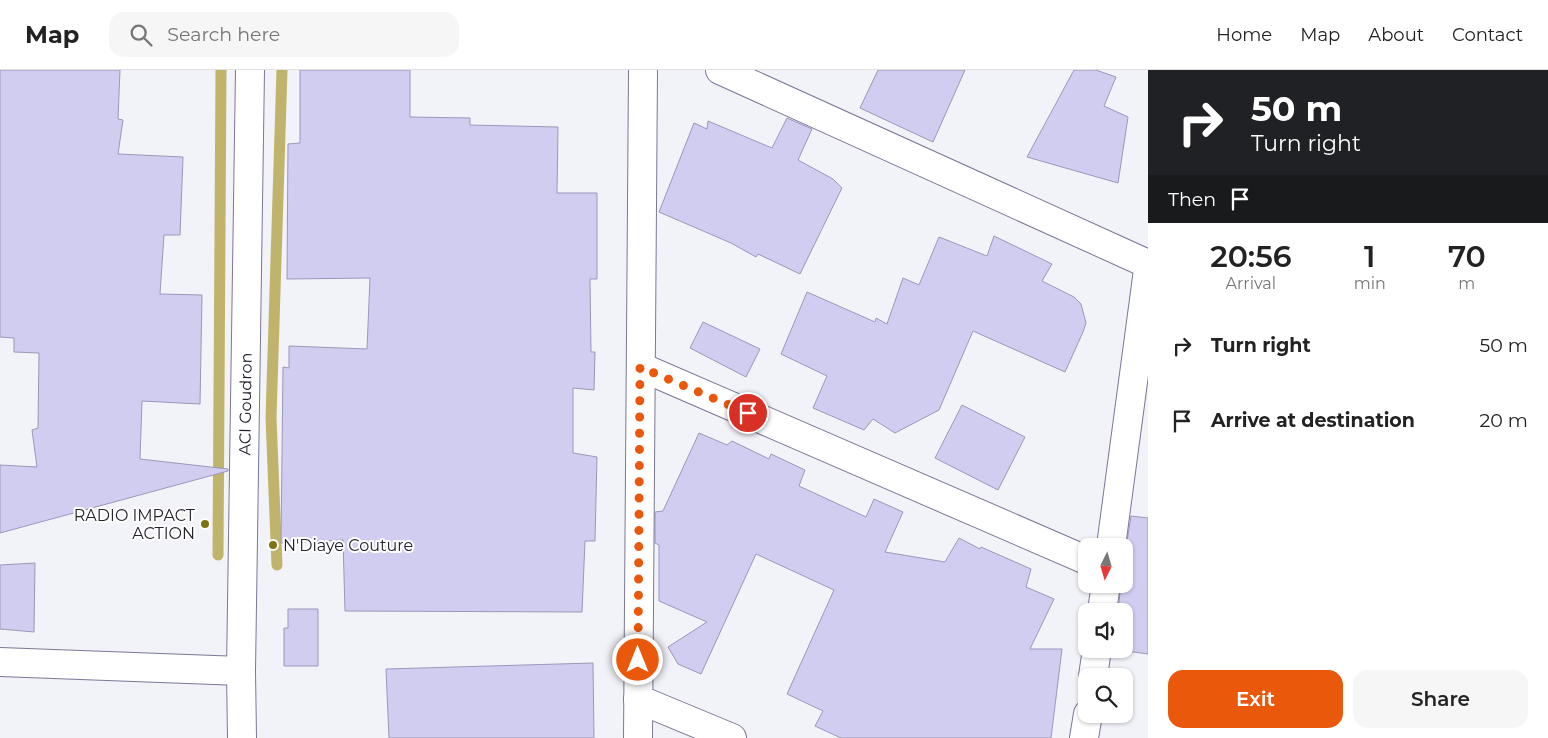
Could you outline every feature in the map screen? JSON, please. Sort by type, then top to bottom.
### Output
[{"type":"street","name":"ACI Goudron","points":[[242,738],[241,672],[250,70]]},
{"type":"street","points":[[638,738],[643,70]]},
{"type":"street","points":[[720,70],[1148,264]]},
{"type":"street","points":[[1112,538],[1148,270]]},
{"type":"street","points":[[640,367],[1078,557]]},
{"type":"street","points":[[0,662],[241,672]]},
{"type":"street","points":[[638,699],[732,738]]},
{"type":"street","points":[[1084,738],[1086,723]]},
{"type":"building","points":[[0,70],[120,70],[118,119],[123,120],[118,154],[183,157],[180,235],[164,235],[160,294],[202,295],[200,404],[142,401],[140,459],[228,469],[228,471],[0,533],[0,465],[37,467],[32,430],[38,428],[39,353],[14,352],[14,338],[0,337]]},
{"type":"building","points":[[300,70],[410,70],[410,117],[470,118],[470,125],[558,127],[557,193],[597,193],[597,279],[590,279],[591,352],[595,352],[594,390],[573,388],[573,453],[597,457],[595,541],[585,541],[582,612],[345,611],[343,540],[281,543],[283,367],[289,368],[289,346],[367,349],[370,278],[287,279],[288,144],[300,143]]},
{"type":"building","points":[[878,70],[965,70],[933,142],[860,108]]},
{"type":"building","points":[[1074,70],[1096,70],[1116,77],[1104,106],[1128,117],[1118,183],[1027,157]]},
{"type":"building","points":[[787,118],[812,129],[798,160],[833,179],[842,188],[800,274],[758,254],[756,257],[731,243],[659,212],[694,123],[707,129],[708,121],[772,148]]},
{"type":"building","points":[[994,236],[1052,264],[1042,281],[1074,297],[1081,304],[1086,323],[1065,372],[973,331],[939,410],[895,433],[873,419],[864,430],[813,408],[827,376],[781,354],[807,292],[875,322],[876,318],[887,324],[903,278],[919,285],[939,237],[987,256]]},
{"type":"building","points":[[703,322],[760,349],[746,377],[690,348]]},
{"type":"building","points":[[962,405],[1025,437],[998,490],[935,458]]},
{"type":"building","points":[[699,433],[727,445],[732,441],[769,459],[771,454],[805,470],[799,486],[866,517],[874,499],[903,512],[885,552],[945,562],[959,538],[980,549],[981,547],[1031,569],[1026,587],[1054,599],[1030,649],[1062,649],[1051,738],[841,738],[815,726],[823,711],[787,694],[834,590],[756,554],[701,674],[678,664],[668,647],[707,622],[659,601],[659,545],[655,543],[655,512],[663,511]]},
{"type":"building","points":[[1131,516],[1148,518],[1148,654],[1133,652],[1133,603],[1119,603],[1120,593],[1133,593],[1133,538],[1128,538]]},
{"type":"building","points":[[35,563],[34,632],[0,629],[0,565]]},
{"type":"building","points":[[288,609],[318,609],[318,666],[284,666],[284,628],[288,628]]},
{"type":"building","points":[[593,663],[594,738],[389,738],[386,669]]},
{"type":"waterway","points":[[218,555],[221,70]]},
{"type":"waterway","points":[[277,565],[271,418],[282,70]]},
{"type":"place","name":"RADIO IMPACT ACTION","points":[[205,524]]},
{"type":"place","name":"N'Diaye Couture","points":[[273,545]]},
{"type":"route","points":[[638,660],[640,367],[748,413]]}]
